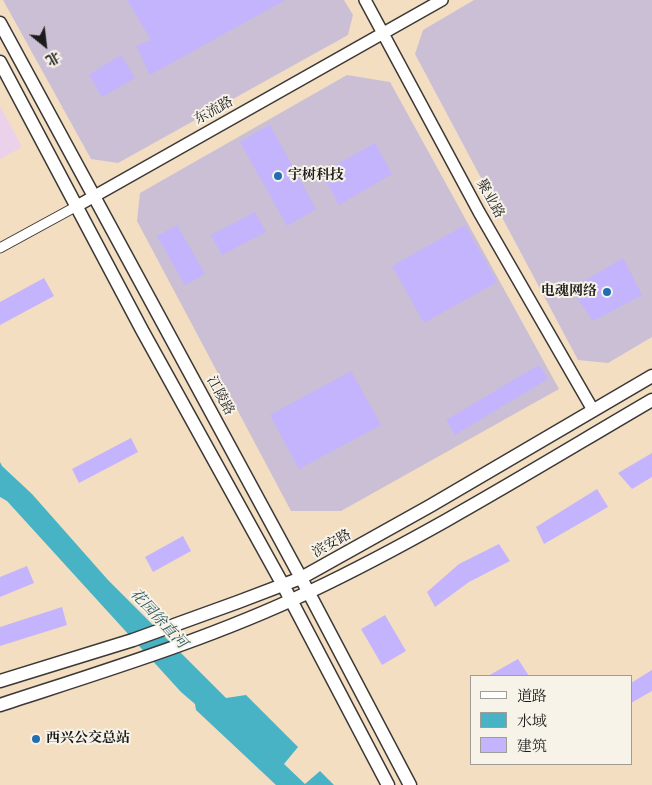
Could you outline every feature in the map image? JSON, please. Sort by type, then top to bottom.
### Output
[{"type":"main road","name":"江陵路","points":[[0,23],[301,578],[410,785]]},
{"type":"main road","points":[[0,62],[142,330],[283,585],[388,785]]},
{"type":"main road","name":"滨安路","points":[[0,681],[133,640],[301,578],[430,506],[652,376]]},
{"type":"main road","points":[[0,704],[176,646],[308,593],[385,555],[652,400]]},
{"type":"street","name":"聚业路","points":[[365,0],[479,212],[593,410]]},
{"type":"street","name":"东流路","points":[[0,248],[442,0]]},
{"type":"shaded area","points":[[3,0],[344,0],[353,15],[348,35],[118,163],[91,159]]},
{"type":"shaded area","points":[[474,0],[652,0],[652,337],[608,363],[578,360],[415,54],[423,30]]},
{"type":"shaded area","points":[[347,75],[390,82],[559,389],[341,511],[291,511],[137,221],[140,193]]},
{"type":"shaded area","points":[[0,106],[22,147],[0,159]]},
{"type":"water","points":[[0,462],[32,494],[108,580],[226,698],[246,695],[298,747],[284,764],[305,784],[320,771],[334,785],[276,785],[196,710],[195,704],[181,692],[7,501],[0,497]]},
{"type":"building","points":[[127,0],[285,0],[150,75],[136,46],[151,40]]},
{"type":"building","points":[[121,55],[135,78],[102,97],[89,75]]},
{"type":"building","name":"宇树科技","points":[[270,125],[316,209],[287,226],[240,142]]},
{"type":"building","points":[[375,143],[392,174],[339,205],[321,173]]},
{"type":"building","points":[[255,212],[266,232],[222,255],[211,235]]},
{"type":"building","points":[[177,225],[205,274],[185,285],[157,236]]},
{"type":"building","points":[[465,225],[497,282],[424,323],[392,266]]},
{"type":"building","name":"电魂网络","points":[[623,258],[642,295],[593,321],[571,289]]},
{"type":"building","points":[[44,278],[54,296],[0,325],[0,302]]},
{"type":"building","points":[[539,365],[548,379],[455,435],[446,420]]},
{"type":"building","points":[[351,371],[381,425],[299,469],[270,415]]},
{"type":"building","points":[[131,438],[138,452],[79,483],[72,469]]},
{"type":"building","points":[[652,453],[652,477],[632,489],[618,473]]},
{"type":"building","points":[[597,489],[608,507],[544,544],[536,527]]},
{"type":"building","points":[[183,536],[191,551],[153,572],[145,557]]},
{"type":"building","points":[[499,544],[510,561],[469,582],[435,607],[427,592],[459,564]]},
{"type":"building","points":[[27,566],[34,583],[0,597],[0,577]]},
{"type":"building","points":[[62,607],[67,625],[0,646],[0,627]]},
{"type":"building","points":[[385,615],[406,651],[382,665],[361,629]]},
{"type":"building","points":[[518,659],[528,675],[490,675]]},
{"type":"building","points":[[652,670],[652,691],[632,702],[632,682]]},
{"type":"place","name":"宇树科技","points":[[278,176]]},
{"type":"place","name":"电魂网络","points":[[607,292]]},
{"type":"place","name":"西兴公交总站","points":[[36,739]]},
{"type":"water label","name":"花园徐直河","points":[[158,619]]}]
